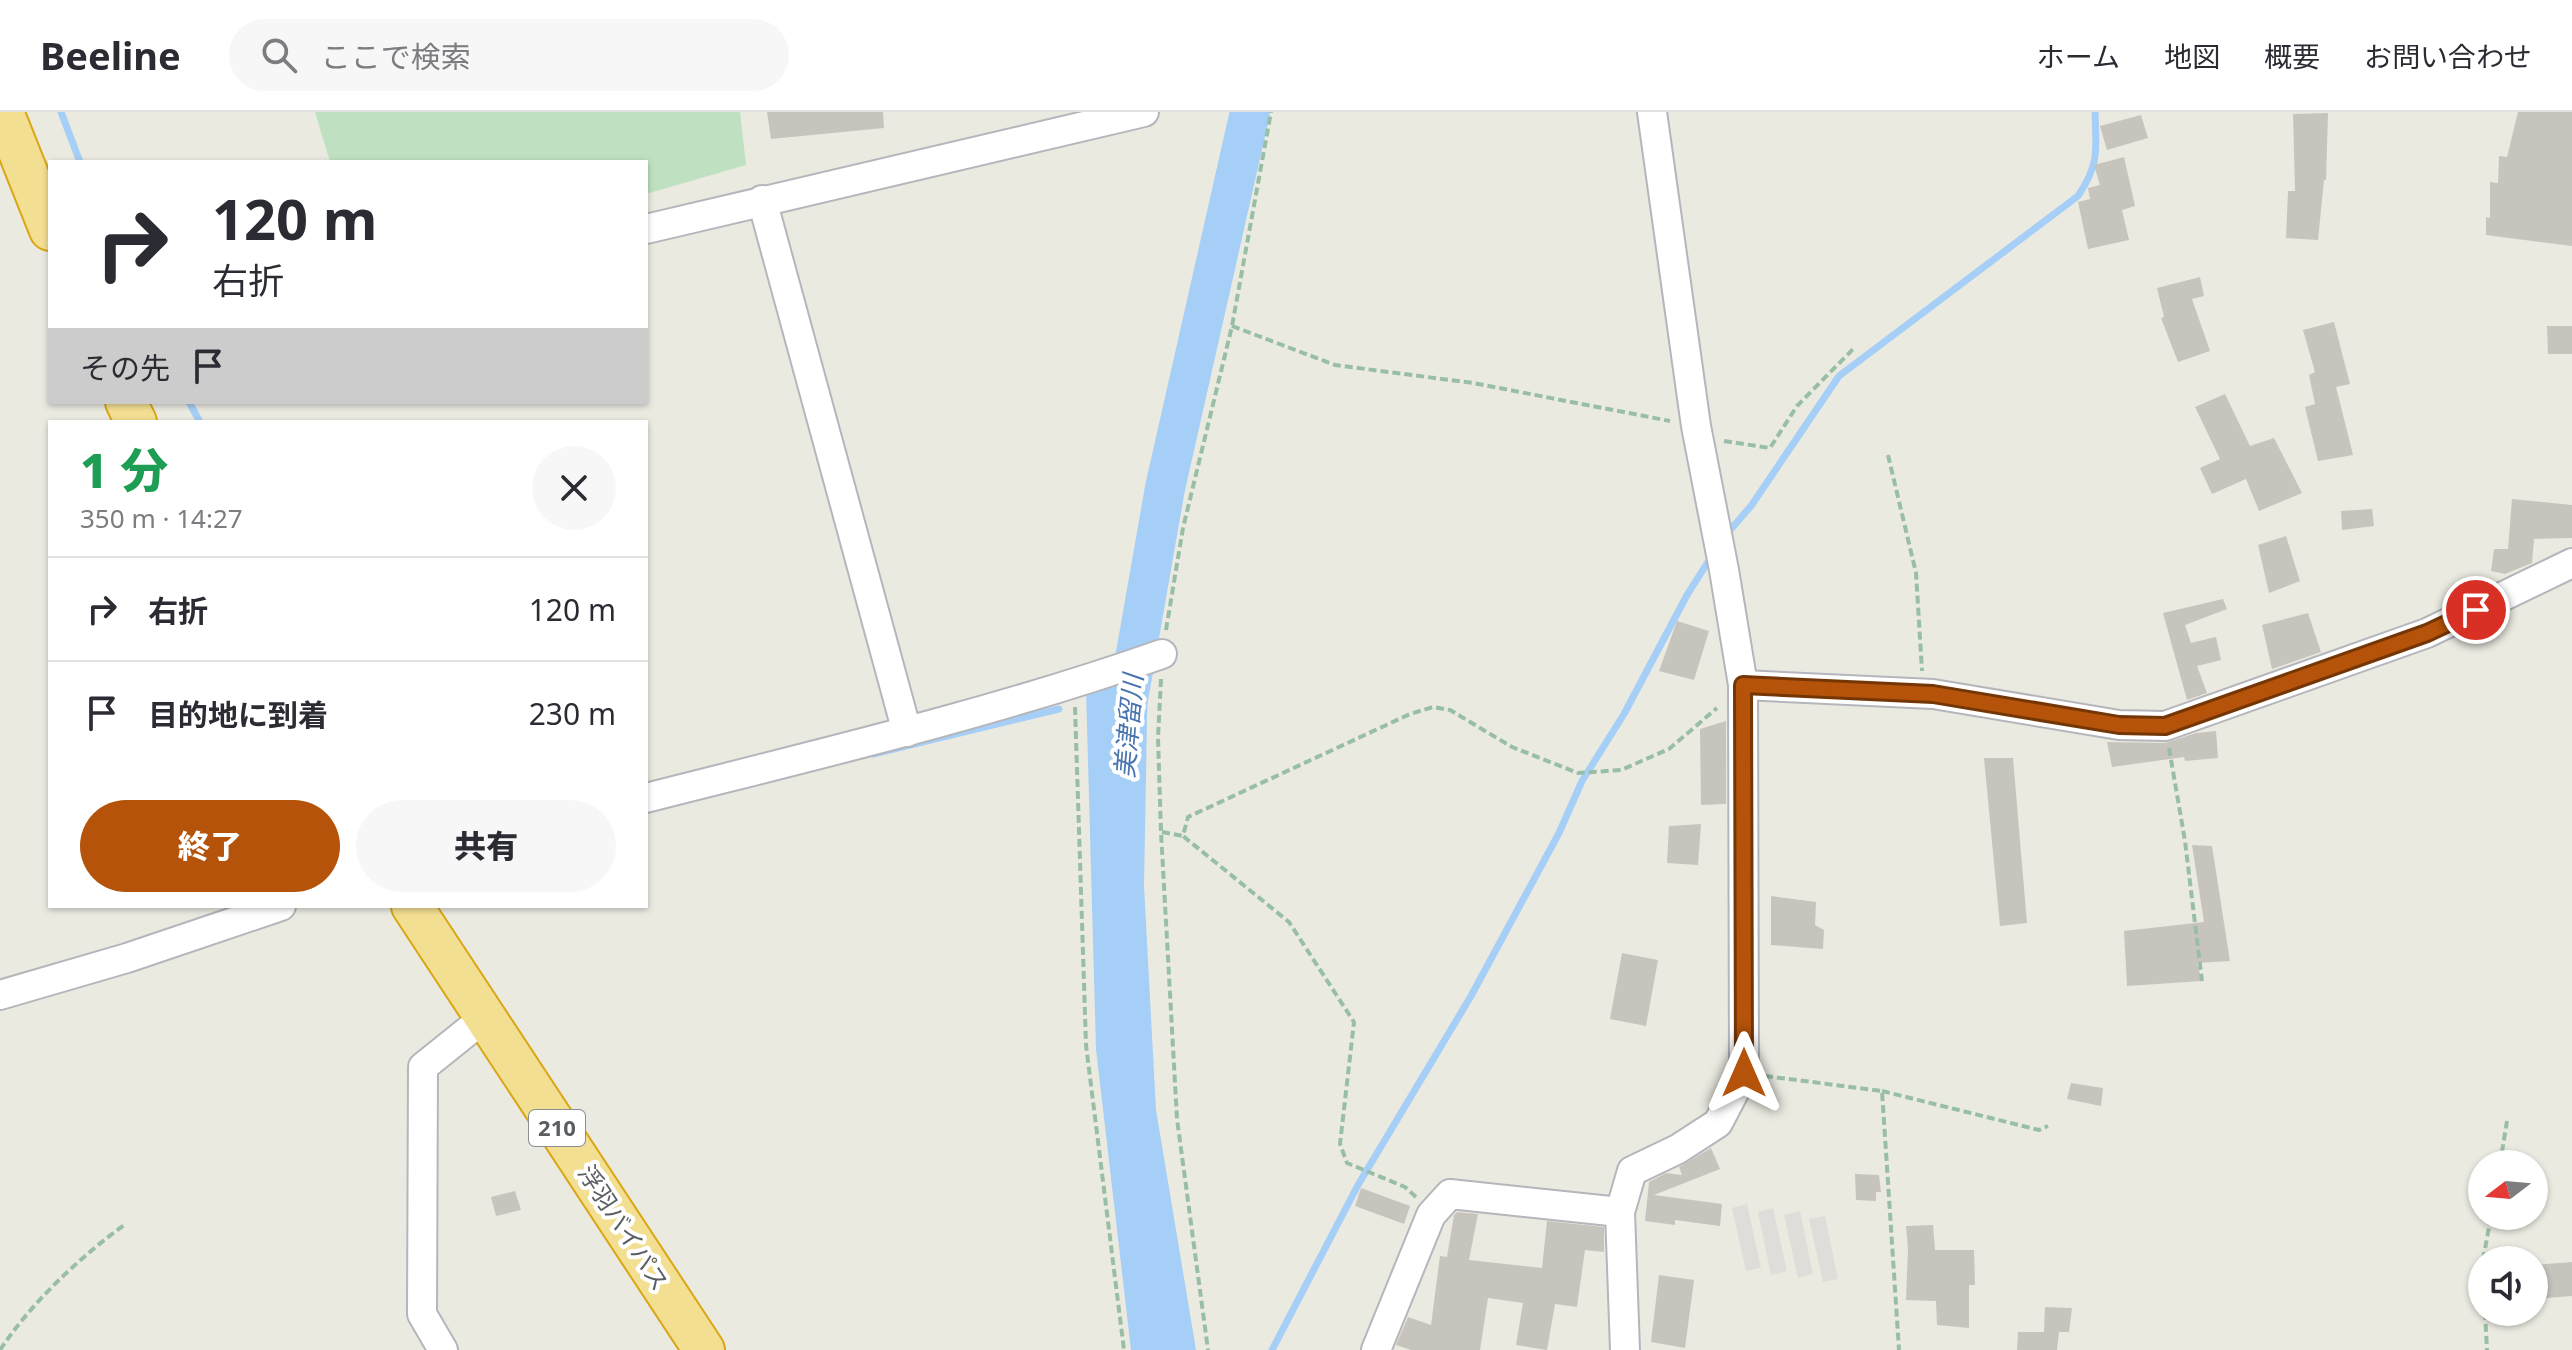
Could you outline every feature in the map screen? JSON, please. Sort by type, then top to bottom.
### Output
[{"type":"highway","points":[[3,112],[48,225]]},
{"type":"highway","name":"浮羽バイパス","points":[[413,908],[704,1350]]},
{"type":"street","points":[[648,228],[1084,119],[1144,112]]},
{"type":"street","points":[[1625,1350],[1620,1212],[1632,1171],[1678,1149],[1718,1123],[1744,1073],[1743,685],[1697,432],[1652,112]]},
{"type":"street","points":[[762,200],[907,732]]},
{"type":"street","points":[[1743,685],[1923,694],[2119,725],[2165,726],[2427,633],[2572,563]]},
{"type":"street","points":[[648,797],[907,732],[1074,685],[1162,654]]},
{"type":"street","points":[[0,995],[127,958],[275,908]]},
{"type":"street","points":[[443,1350],[422,1314],[423,1067],[484,1018]]},
{"type":"street","points":[[1376,1350],[1433,1214],[1450,1194],[1620,1212]]},
{"type":"path","points":[[1208,1350],[1177,1119],[1161,832],[1158,738],[1162,654],[1183,528],[1232,326],[1271,112]]},
{"type":"path","points":[[1232,326],[1335,365],[1473,383],[1770,448],[1797,406],[1855,347]]},
{"type":"path","points":[[1888,455],[1916,573],[1923,694]]},
{"type":"path","points":[[1074,685],[1086,1045],[1124,1350]]},
{"type":"path","points":[[1183,836],[1188,817],[1410,714],[1433,707],[1450,710],[1512,747],[1578,773],[1621,770],[1669,749],[1743,685]]},
{"type":"path","points":[[2165,726],[2185,841],[2202,981]]},
{"type":"path","points":[[1161,832],[1183,836],[1289,922],[1354,1022],[1340,1144],[1347,1163],[1405,1187],[1433,1214]]},
{"type":"path","points":[[1744,1073],[1882,1091],[2039,1130],[2048,1126]]},
{"type":"path","points":[[1882,1091],[1899,1350]]},
{"type":"path","points":[[2502,1150],[2507,1121]]},
{"type":"path","points":[[0,1350],[45,1294],[124,1225]]},
{"type":"path","points":[[2486,1326],[2487,1350]]},
{"type":"shaded area","points":[[1747,1204],[1761,1268],[1746,1271],[1732,1208]]},
{"type":"shaded area","points":[[1773,1208],[1787,1271],[1771,1275],[1758,1212]]},
{"type":"shaded area","points":[[1800,1211],[1813,1274],[1798,1278],[1784,1215]]},
{"type":"shaded area","points":[[1825,1216],[1838,1279],[1823,1282],[1809,1219]]},
{"type":"green space","points":[[315,112],[740,112],[746,165],[648,193],[648,160],[329,160]]},
{"type":"water","points":[[1148,666],[1144,886],[1156,1110],[1196,1350],[1131,1350],[1096,1049],[1086,690]]},
{"type":"building","points":[[767,112],[883,112],[884,128],[771,139]]},
{"type":"building","points":[[2518,112],[2572,112],[2572,246],[2486,235],[2486,217],[2490,218],[2490,182],[2498,183],[2499,156],[2507,157]]},
{"type":"building","points":[[2328,113],[2326,180],[2318,240],[2286,238],[2288,191],[2295,191],[2293,114]]},
{"type":"building","points":[[2141,115],[2148,138],[2107,150],[2100,126]]},
{"type":"building","points":[[2124,157],[2135,206],[2122,210],[2129,240],[2088,249],[2078,202],[2090,199],[2088,188],[2100,185],[2094,165]]},
{"type":"building","points":[[2200,277],[2204,296],[2192,299],[2210,351],[2178,362],[2161,318],[2164,317],[2157,288]]},
{"type":"building","points":[[2334,322],[2350,384],[2336,387],[2353,455],[2318,461],[2305,407],[2315,404],[2309,375],[2315,372],[2303,330]]},
{"type":"building","points":[[2547,326],[2572,326],[2572,354],[2548,354]]},
{"type":"building","points":[[2225,394],[2250,446],[2274,438],[2302,493],[2259,511],[2246,479],[2212,494],[2200,468],[2220,459],[2195,407]]},
{"type":"building","points":[[2512,499],[2572,505],[2572,538],[2534,539],[2532,563],[2505,574],[2491,571],[2494,549],[2508,549]]},
{"type":"building","points":[[2372,509],[2374,526],[2342,530],[2341,511]]},
{"type":"building","points":[[2286,536],[2300,581],[2269,593],[2258,545]]},
{"type":"building","points":[[2223,599],[2227,609],[2185,625],[2191,643],[2216,637],[2221,660],[2197,666],[2207,693],[2187,700],[2163,613]]},
{"type":"building","points":[[2308,613],[2321,652],[2272,669],[2262,625]]},
{"type":"building","points":[[1677,621],[1709,631],[1694,680],[1659,671]]},
{"type":"building","points":[[1726,721],[1726,804],[1701,805],[1700,729]]},
{"type":"building","points":[[2216,731],[2218,758],[2185,761],[2184,757],[2112,767],[2107,742],[2165,743],[2196,733]]},
{"type":"building","points":[[1984,758],[2013,758],[2027,923],[2000,926]]},
{"type":"building","points":[[1701,824],[1698,865],[1667,863],[1669,826]]},
{"type":"building","points":[[2192,845],[2212,846],[2230,961],[2197,963],[2202,981],[2127,986],[2124,931],[2204,922]]},
{"type":"building","points":[[1771,896],[1816,902],[1815,925],[1824,930],[1823,949],[1771,945]]},
{"type":"building","points":[[1622,953],[1658,960],[1646,1026],[1610,1019]]},
{"type":"building","points":[[2071,1083],[2103,1088],[2101,1106],[2067,1099]]},
{"type":"building","points":[[1711,1148],[1720,1169],[1654,1195],[1722,1204],[1720,1226],[1675,1220],[1675,1225],[1645,1221],[1649,1182],[1666,1173],[1682,1175],[1679,1167]]},
{"type":"building","points":[[1855,1174],[1879,1175],[1881,1192],[1876,1192],[1876,1201],[1856,1200]]},
{"type":"building","points":[[1361,1188],[1410,1206],[1404,1224],[1355,1206]]},
{"type":"building","points":[[515,1191],[521,1210],[496,1216],[491,1197]]},
{"type":"building","points":[[1457,1212],[1478,1214],[1469,1260],[1542,1268],[1547,1221],[1604,1227],[1604,1252],[1585,1250],[1577,1307],[1555,1304],[1547,1350],[1516,1345],[1523,1303],[1488,1298],[1480,1350],[1411,1350],[1396,1345],[1408,1317],[1431,1325],[1440,1256],[1447,1257]]},
{"type":"building","points":[[1933,1225],[1935,1250],[1974,1250],[1975,1285],[1969,1285],[1969,1328],[1937,1325],[1936,1301],[1906,1300],[1906,1226]]},
{"type":"building","points":[[2572,1262],[2572,1296],[2548,1298],[2548,1264]]},
{"type":"building","points":[[1659,1275],[1694,1280],[1685,1348],[1651,1342]]},
{"type":"building","points":[[2045,1307],[2072,1308],[2069,1332],[2059,1332],[2057,1350],[2017,1350],[2018,1332],[2044,1332]]},
{"type":"waterway","points":[[61,112],[79,160]]},
{"type":"waterway","name":"美津留川","points":[[1128,699],[1165,488],[1250,112]]},
{"type":"waterway","points":[[1724,537],[1751,506],[1839,376],[2078,196],[2093,165],[2095,112]]},
{"type":"waterway","points":[[190,404],[199,420]]},
{"type":"waterway","points":[[1272,1350],[1358,1185],[1471,996],[1559,833],[1582,781],[1624,714],[1687,595],[1713,554]]},
{"type":"waterway","points":[[873,754],[1059,709]]},
{"type":"route","points":[[1744,1073],[1743,685],[1933,694],[2119,725],[2165,726],[2427,633],[2476,610]]}]
